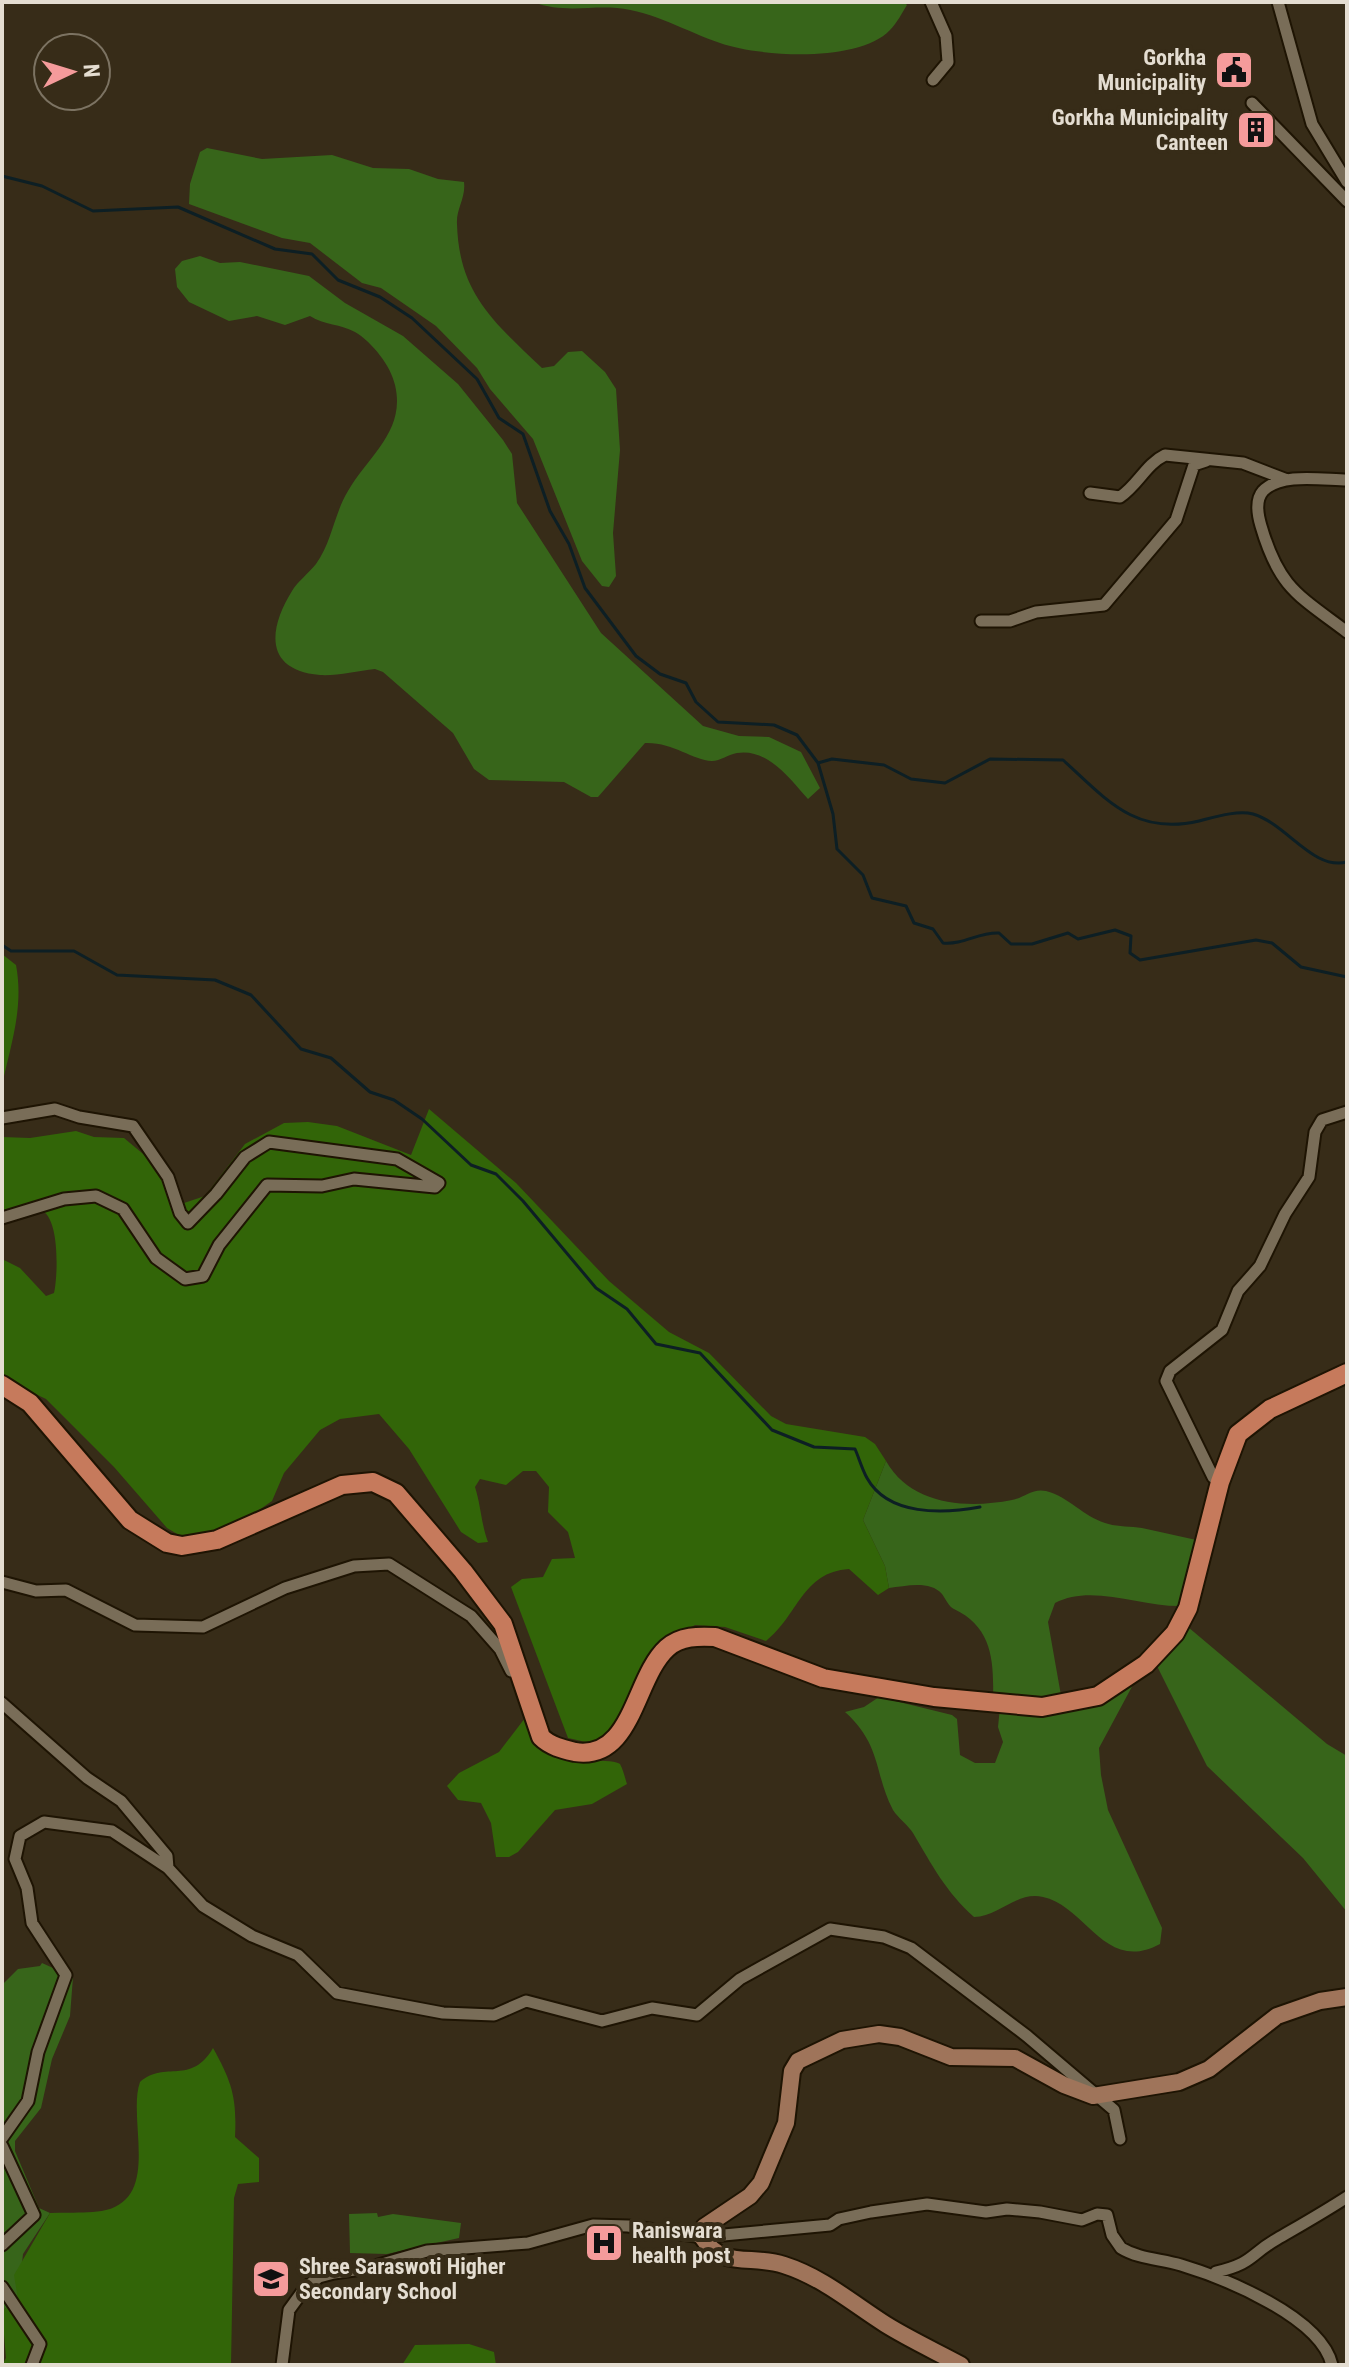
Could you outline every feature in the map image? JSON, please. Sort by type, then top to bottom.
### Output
[{"type":"main road","points":[[2,1385],[30,1403],[130,1520],[150,1536],[167,1543],[201,1545],[217,1540],[342,1485],[358,1482],[385,1486],[407,1503],[503,1624],[525,1699],[541,1737],[549,1745],[574,1751],[601,1750],[617,1738],[634,1701],[667,1648],[683,1639],[700,1636],[715,1637],[823,1678],[919,1695],[1042,1707],[1098,1696],[1146,1664],[1175,1633],[1188,1608],[1220,1482],[1238,1434],[1249,1423],[1347,1373]]},
{"type":"main road","points":[[961,2365],[886,2325],[845,2295],[802,2272],[770,2262],[723,2258],[710,2250],[702,2237],[704,2227],[720,2213],[738,2205],[761,2183],[786,2123],[792,2071],[798,2061],[842,2040],[879,2034],[900,2037],[951,2057],[1015,2058],[1064,2085],[1093,2096],[1179,2082],[1209,2069],[1277,2016],[1320,2001],[1347,1997]]},
{"type":"street","points":[[931,2],[946,36],[948,62],[933,80]]},
{"type":"street","points":[[1278,2],[1312,124],[1347,182]]},
{"type":"street","points":[[1252,103],[1347,201]]},
{"type":"street","points":[[1090,493],[1120,497],[1132,489],[1155,460],[1165,455],[1243,463],[1287,480],[1347,480]]},
{"type":"street","points":[[981,621],[1010,621],[1036,612],[1104,605],[1176,520],[1194,465],[1206,461]]},
{"type":"street","points":[[1287,480],[1264,489],[1259,499],[1258,515],[1271,562],[1291,589],[1347,632]]},
{"type":"street","points":[[2,1118],[55,1109],[79,1117],[133,1126],[168,1177],[180,1213],[188,1223],[245,1157],[269,1142],[397,1159],[439,1183],[435,1187],[354,1179],[322,1186],[267,1185],[219,1245],[203,1276],[185,1279],[156,1258],[123,1209],[96,1196],[64,1199],[2,1218]]},
{"type":"street","points":[[1220,1482],[1213,1477],[1168,1389],[1170,1371],[1222,1330],[1238,1291],[1260,1266],[1285,1214],[1309,1177],[1315,1132],[1322,1120],[1347,1112]]},
{"type":"street","points":[[2,1582],[36,1591],[66,1590],[135,1625],[203,1627],[285,1588],[354,1566],[389,1564],[471,1616],[500,1649],[525,1699]]},
{"type":"street","points":[[2,1703],[87,1778],[121,1801],[167,1856],[168,1868]]},
{"type":"street","points":[[2,2138],[28,2101],[38,2052],[66,1975],[32,1923],[27,1888],[15,1859],[20,1836],[44,1822],[112,1831],[168,1868],[203,1906],[252,1936],[298,1955],[337,1993],[443,2013],[494,2015],[526,2001],[602,2021],[652,2008],[697,2015],[740,1979],[830,1929],[884,1937],[911,1948],[964,1984],[1093,2096],[1114,2110],[1120,2139]]},
{"type":"street","points":[[2,2146],[34,2215],[2,2245]]},
{"type":"street","points":[[1217,2277],[1216,2272],[1246,2264],[1274,2240],[1327,2212],[1347,2197]]},
{"type":"street","points":[[282,2365],[289,2310],[305,2288],[319,2277],[368,2268],[427,2251],[528,2243],[593,2225],[622,2225],[702,2237],[830,2225],[839,2219],[912,2205],[986,2212],[1029,2211],[1082,2220],[1097,2214],[1107,2215],[1112,2235],[1128,2252],[1238,2285],[1319,2339],[1329,2351],[1332,2365]]},
{"type":"street","points":[[1327,2212],[1347,2208]]},
{"type":"street","points":[[2,2287],[40,2344],[32,2365]]},
{"type":"green space","points":[[533,2],[904,2],[907,5],[893,27],[875,41],[833,52],[783,54],[720,43],[657,17],[630,10],[564,8]]},
{"type":"green space","points":[[207,148],[262,159],[332,155],[373,168],[409,169],[438,179],[464,182],[457,219],[459,248],[464,270],[482,305],[542,368],[554,366],[568,352],[582,351],[605,372],[616,389],[620,450],[613,533],[616,576],[609,587],[602,586],[582,561],[533,439],[490,389],[477,368],[436,326],[381,288],[362,283],[310,243],[282,238],[189,204],[190,184],[200,152]]},
{"type":"green space","points":[[200,256],[220,263],[240,262],[309,276],[345,303],[403,336],[458,384],[503,440],[512,454],[517,503],[601,633],[703,726],[739,736],[769,737],[801,752],[820,788],[808,799],[786,774],[759,755],[737,753],[712,761],[655,743],[645,743],[598,797],[591,797],[564,782],[489,780],[474,769],[453,733],[383,672],[375,669],[320,675],[288,665],[276,645],[284,605],[297,584],[316,564],[348,491],[384,442],[395,416],[395,385],[380,355],[350,329],[310,316],[285,325],[257,316],[229,321],[189,302],[177,287],[175,269],[182,261]]},
{"type":"green space","points":[[2,954],[16,965],[18,996],[2,1085]]},
{"type":"green space","points":[[429,1109],[516,1183],[609,1281],[669,1332],[709,1353],[771,1416],[786,1424],[865,1437],[875,1444],[886,1461],[863,1520],[885,1566],[889,1588],[878,1595],[849,1569],[833,1572],[811,1587],[766,1641],[725,1627],[695,1625],[662,1644],[613,1732],[595,1744],[568,1738],[511,1587],[522,1579],[543,1577],[552,1559],[575,1558],[568,1532],[548,1512],[549,1487],[536,1471],[523,1471],[506,1485],[480,1479],[475,1487],[488,1542],[478,1543],[461,1532],[409,1449],[379,1414],[340,1419],[320,1430],[284,1473],[272,1501],[217,1539],[189,1541],[167,1528],[114,1467],[46,1399],[2,1378],[2,1259],[20,1268],[46,1296],[54,1293],[57,1261],[54,1234],[47,1214],[31,1208],[2,1211],[2,1137],[30,1138],[76,1131],[94,1137],[124,1138],[154,1163],[181,1204],[205,1196],[245,1144],[284,1123],[337,1126],[411,1155]]},
{"type":"green space","points":[[886,1461],[910,1487],[941,1500],[994,1503],[1046,1491],[1105,1523],[1201,1541],[1184,1606],[1085,1595],[1055,1603],[1048,1622],[1062,1701],[993,1698],[991,1658],[976,1625],[952,1608],[942,1594],[931,1587],[889,1588],[885,1566],[863,1520]]},
{"type":"green space","points":[[1188,1627],[1327,1744],[1347,1756],[1347,1912],[1303,1858],[1207,1766],[1156,1664]]},
{"type":"green space","points":[[1135,1681],[1099,1748],[1108,1810],[1162,1928],[1160,1944],[1141,1951],[1125,1951],[1110,1945],[1072,1912],[1043,1897],[1024,1898],[992,1913],[974,1917],[947,1888],[913,1833],[893,1810],[871,1748],[857,1724],[845,1712],[864,1707],[879,1697],[952,1715],[957,1719],[960,1755],[975,1763],[995,1763],[1003,1742],[998,1727],[1000,1707],[1070,1709],[1099,1700]]},
{"type":"green space","points":[[525,1718],[553,1757],[617,1762],[627,1784],[592,1804],[555,1810],[518,1852],[509,1857],[496,1857],[491,1823],[481,1803],[458,1800],[447,1786],[459,1773],[499,1752]]},
{"type":"green space","points":[[42,1963],[73,1977],[70,2016],[52,2059],[41,2108],[15,2141],[15,2151],[39,2208],[50,2213],[23,2254],[18,2299],[2,2311],[2,1985],[18,1969],[40,1966]]},
{"type":"green space","points":[[213,2048],[232,2091],[235,2137],[259,2158],[259,2182],[238,2184],[234,2198],[231,2365],[2,2365],[6,2358],[2,2311],[18,2299],[14,2275],[50,2213],[106,2210],[123,2202],[133,2189],[138,2173],[137,2098],[140,2082],[159,2073],[196,2066]]},
{"type":"green space","points":[[377,2213],[378,2217],[393,2214],[461,2223],[459,2238],[387,2254],[350,2253],[349,2214]]},
{"type":"green space","points":[[469,2344],[494,2352],[496,2365],[402,2365],[415,2345]]},
{"type":"waterway","points":[[2,176],[42,186],[93,211],[178,207],[275,249],[312,254],[338,280],[380,297],[412,318],[477,379],[499,418],[523,434],[550,511],[569,544],[585,588],[636,656],[660,674],[686,683],[696,702],[718,722],[774,725],[797,735],[818,763],[833,814],[837,849],[863,875],[872,898],[906,906],[914,923],[933,929],[943,943],[999,933],[1011,944],[1032,944],[1068,933],[1078,939],[1115,930],[1131,936],[1130,953],[1140,960],[1256,940],[1272,943],[1301,967],[1347,977]]},
{"type":"waterway","points":[[818,763],[832,759],[884,765],[911,779],[945,783],[990,759],[1063,760],[1108,800],[1139,819],[1177,824],[1233,813],[1253,814],[1265,819],[1323,860],[1347,862]]},
{"type":"waterway","points":[[2,945],[11,951],[74,951],[117,975],[215,980],[251,995],[301,1049],[331,1058],[370,1092],[394,1100],[422,1119],[471,1165],[496,1174],[523,1201],[596,1288],[627,1309],[656,1344],[700,1353],[772,1430],[814,1447],[855,1449],[865,1475],[876,1490],[902,1506],[934,1511],[980,1507]]},
{"type":"place","name":"Gorkha Municipality","points":[[1234,70]]},
{"type":"place","name":"Gorkha Municipality Canteen","points":[[1256,130]]},
{"type":"place","name":"Raniswara health post","points":[[604,2243]]},
{"type":"place","name":"Shree Saraswoti Higher Secondary School","points":[[271,2279]]}]
